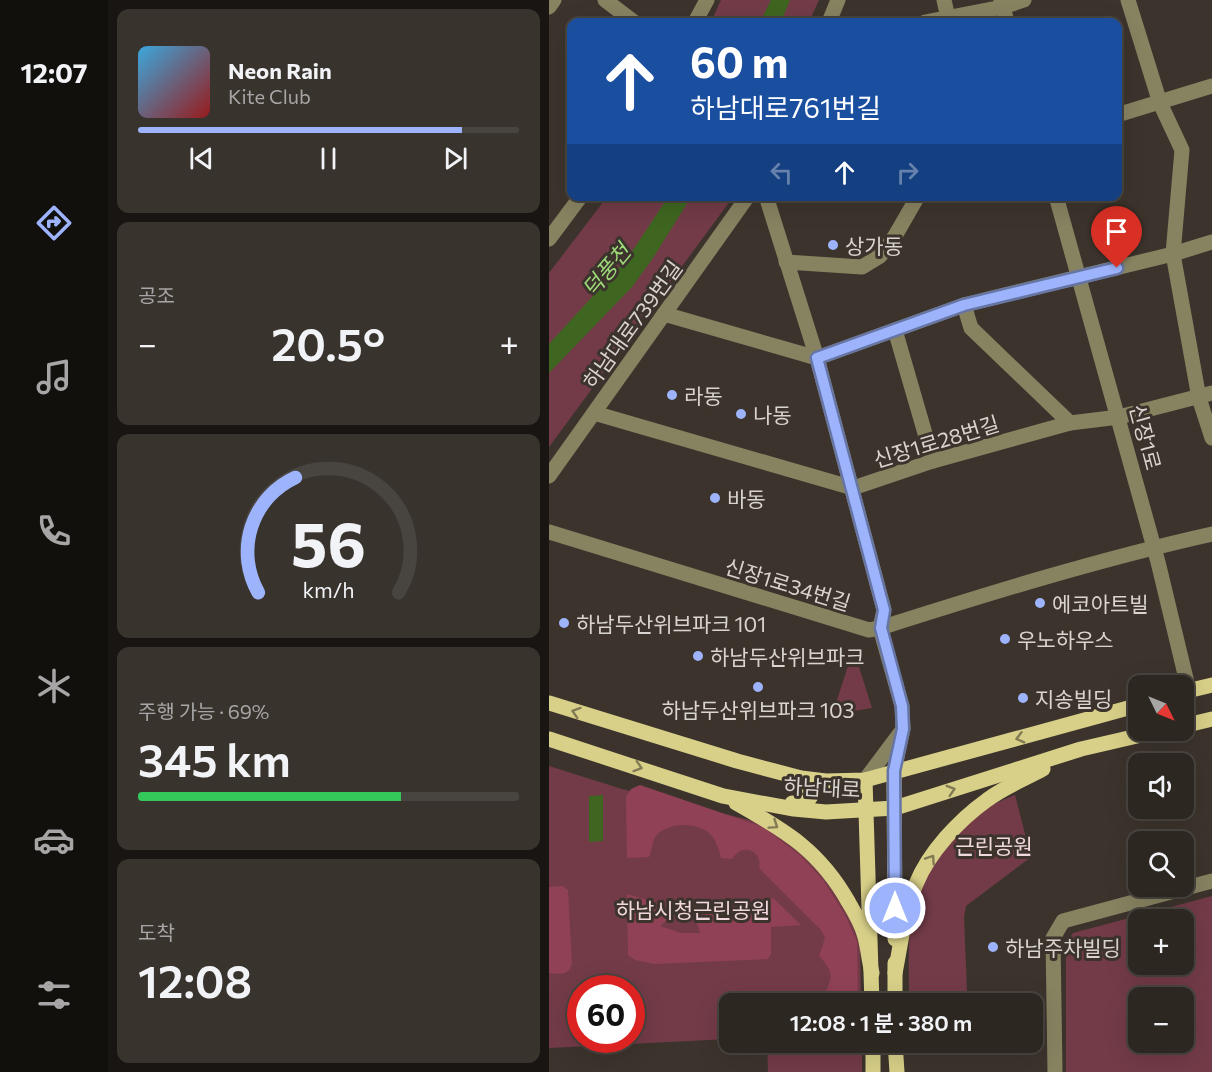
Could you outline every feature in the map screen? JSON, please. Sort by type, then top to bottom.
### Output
[{"type":"main road","points":[[1194,690],[1212,685]]},
{"type":"main road","name":"하남대로","points":[[549,703],[737,761],[801,778],[826,781],[865,780],[1128,708]]},
{"type":"main road","points":[[1194,723],[1212,719]]},
{"type":"main road","name":"하남대로","points":[[549,739],[723,796],[816,811],[867,811],[895,808],[1081,749],[1128,738]]},
{"type":"main road","points":[[895,973],[908,908],[916,882],[944,842],[987,800],[1081,749]]},
{"type":"main road","points":[[894,771],[895,993]]},
{"type":"main road","points":[[768,805],[776,800],[802,804],[808,802],[811,791],[808,784],[801,778]]},
{"type":"main road","points":[[865,780],[872,993]]},
{"type":"main road","points":[[723,796],[769,821],[821,861],[843,892],[864,934],[872,973]]},
{"type":"main road","points":[[873,1053],[873,1072]]},
{"type":"main road","points":[[896,1053],[897,1072]]},
{"type":"street","points":[[549,7],[554,0]]},
{"type":"street","points":[[605,0],[629,18]]},
{"type":"street","points":[[697,18],[707,0]]},
{"type":"street","points":[[831,18],[838,0]]},
{"type":"street","points":[[944,0],[948,18],[1002,3],[1024,0]]},
{"type":"street","points":[[1128,0],[1160,103],[1182,150],[1173,254],[1205,395],[1212,438]]},
{"type":"street","points":[[1002,3],[1006,18]]},
{"type":"street","points":[[1122,114],[1212,86]]},
{"type":"street","points":[[549,238],[577,201]]},
{"type":"street","name":"하남대로739번길","points":[[549,476],[744,201]]},
{"type":"street","points":[[768,201],[817,358],[884,610],[881,628],[902,706],[903,729],[894,771]]},
{"type":"street","points":[[786,261],[862,267],[880,256],[895,236],[915,201]]},
{"type":"street","name":"신장1로","points":[[1057,201],[1119,417],[1153,547],[1182,675]]},
{"type":"street","points":[[664,314],[817,358],[964,305],[1173,254],[1212,242]]},
{"type":"street","points":[[964,305],[971,328],[1070,423]]},
{"type":"street","points":[[895,330],[933,461]]},
{"type":"street","name":"신장1로28번길","points":[[594,413],[853,488],[933,461],[1070,423],[1119,417],[1205,395]]},
{"type":"street","name":"신장1로34번길","points":[[549,532],[869,630],[1153,547],[1212,534]]},
{"type":"street","points":[[865,780],[903,729]]},
{"type":"street","points":[[1055,1072],[1053,938],[1063,921],[1212,881]]},
{"type":"green space","points":[[721,0],[819,0],[811,18],[713,18]]},
{"type":"green space","points":[[604,201],[730,201],[549,447],[549,273]]},
{"type":"green space","points":[[849,663],[858,664],[872,708],[848,712],[834,709]]},
{"type":"green space","name":"하남시청근린공원","points":[[549,766],[622,789],[766,824],[828,877],[860,938],[861,993],[719,993],[719,1040],[645,1043],[645,975],[567,975],[567,1047],[549,1048]]},
{"type":"green space","name":"근린공원","points":[[1015,795],[1031,857],[966,906],[964,917],[967,992],[909,992],[911,926],[915,905],[927,876],[946,848],[969,823],[994,804]]},
{"type":"green space","points":[[1212,896],[1212,1072],[1066,1072],[1066,944],[1073,933],[1128,918],[1128,975],[1194,975],[1194,909],[1163,909]]},
{"type":"green space","points":[[767,1053],[862,1053],[862,1072],[768,1072]]},
{"type":"shaded area","points":[[771,0],[790,0],[783,18],[762,18]]},
{"type":"shaded area","name":"덕풍천","points":[[665,201],[689,201],[632,287],[549,373],[549,344],[635,247]]},
{"type":"shaded area","points":[[640,785],[763,827],[801,856],[823,880],[844,913],[857,941],[858,993],[825,993],[831,974],[819,956],[825,938],[821,930],[759,868],[758,857],[751,850],[741,851],[732,859],[721,858],[715,841],[709,833],[696,826],[680,825],[658,833],[649,857],[627,858],[626,797],[631,789]]},
{"type":"shaded area","points":[[603,795],[603,841],[589,842],[589,796]]},
{"type":"shaded area","points":[[563,886],[568,890],[572,964],[566,972],[549,973],[549,887]]},
{"type":"shaded area","points":[[627,894],[655,902],[658,908],[668,909],[669,918],[660,926],[681,933],[700,933],[697,923],[706,913],[732,918],[773,898],[801,925],[771,927],[771,954],[768,959],[654,964],[635,960],[628,955]]},
{"type":"place","name":"상가동","points":[[833,245]]},
{"type":"place","name":"라동","points":[[672,395]]},
{"type":"place","name":"나동","points":[[741,414]]},
{"type":"place","name":"바동","points":[[715,498]]},
{"type":"place","name":"에코아트빌","points":[[1040,603]]},
{"type":"place","name":"하남두산위브파크 101","points":[[564,623]]},
{"type":"place","name":"우노하우스","points":[[1005,639]]},
{"type":"place","name":"하남두산위브파크","points":[[698,656]]},
{"type":"place","name":"하남두산위브파크 103","points":[[758,687]]},
{"type":"place","name":"지송빌딩","points":[[1023,698]]},
{"type":"place","name":"하남주차빌딩","points":[[993,947]]},
{"type":"route","points":[[895,908],[894,771],[903,729],[902,706],[881,628],[884,610],[817,358],[964,305],[1117,268]]}]
